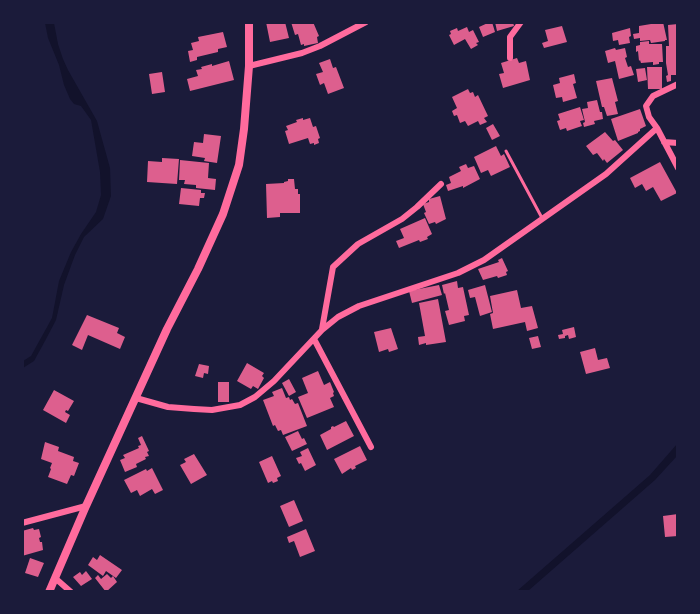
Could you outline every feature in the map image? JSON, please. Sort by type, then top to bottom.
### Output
[{"type":"street","points":[[49,591],[167,329],[223,214],[239,165],[244,129],[249,66],[249,22]]},
{"type":"street","points":[[249,66],[302,53],[366,22]]},
{"type":"street","points":[[510,58],[510,37],[521,22]]},
{"type":"street","points":[[677,164],[649,117],[646,106],[653,96],[678,84]]},
{"type":"street","points":[[136,398],[168,407],[194,409],[212,410],[240,405],[255,397],[274,381],[322,330],[338,317],[359,306],[434,282],[484,260],[606,174],[657,128]]},
{"type":"street","points":[[664,142],[678,142]]},
{"type":"street","points":[[322,330],[333,267],[358,244],[402,219],[441,184]]},
{"type":"street","points":[[314,339],[371,447]]},
{"type":"street","points":[[22,523],[86,506]]},
{"type":"street","points":[[55,578],[71,591]]},
{"type":"lane","points":[[506,151],[543,220]]},
{"type":"shaded area","points":[[45,23],[54,23],[63,59],[97,121],[110,168],[111,196],[103,219],[84,237],[75,255],[64,285],[56,320],[34,361],[23,368],[23,361],[31,356],[52,318],[59,281],[71,252],[96,212],[101,195],[100,172],[91,120],[81,106],[74,104],[70,99],[48,38]]},
{"type":"shaded area","points":[[677,444],[677,456],[655,480],[528,591],[517,591],[650,475]]},
{"type":"building","points":[[266,22],[285,22],[289,38],[270,42]]},
{"type":"building","points":[[291,22],[313,22],[319,36],[317,37],[318,43],[301,45]]},
{"type":"building","points":[[490,22],[495,32],[483,37],[479,27]]},
{"type":"building","points":[[495,22],[513,22],[514,26],[497,31]]},
{"type":"building","points":[[663,22],[667,40],[651,43],[650,40],[634,39],[633,34],[639,33],[639,26]]},
{"type":"building","points":[[678,24],[678,75],[671,75],[671,81],[667,82],[668,25]]},
{"type":"building","points":[[562,26],[567,42],[544,48],[542,43],[548,41],[545,30]]},
{"type":"building","points":[[467,27],[469,32],[473,30],[479,42],[471,49],[465,39],[454,45],[449,35],[450,31],[457,28],[458,31]]},
{"type":"building","points":[[630,28],[630,43],[619,45],[618,40],[613,41],[612,33]]},
{"type":"building","points":[[223,32],[227,47],[218,49],[218,52],[197,57],[197,60],[190,62],[188,51],[193,50],[191,43],[199,41],[198,37]]},
{"type":"building","points":[[649,41],[649,44],[662,44],[663,62],[653,65],[653,62],[641,63],[639,61],[636,46],[640,45],[640,42]]},
{"type":"building","points":[[615,48],[616,50],[625,48],[628,67],[631,66],[634,75],[619,79],[615,61],[608,63],[605,51]]},
{"type":"building","points":[[517,58],[519,63],[526,61],[530,80],[503,88],[499,74],[504,73],[501,63]]},
{"type":"building","points":[[330,59],[333,68],[336,67],[344,88],[328,94],[324,83],[320,85],[316,74],[323,72],[319,63]]},
{"type":"building","points":[[229,61],[234,80],[190,91],[187,79],[198,76],[196,70]]},
{"type":"building","points":[[647,67],[662,67],[662,89],[648,89]]},
{"type":"building","points":[[645,68],[647,80],[638,82],[636,69]]},
{"type":"building","points":[[162,72],[165,92],[152,94],[149,74]]},
{"type":"building","points":[[574,74],[576,83],[573,84],[577,98],[563,102],[562,97],[556,98],[553,85],[560,83],[559,78]]},
{"type":"building","points":[[612,78],[618,101],[615,102],[618,114],[607,116],[602,107],[596,81]]},
{"type":"building","points":[[468,89],[475,97],[478,95],[488,116],[484,118],[487,122],[480,125],[478,121],[468,126],[465,121],[460,123],[457,115],[454,116],[452,111],[457,108],[452,97]]},
{"type":"building","points":[[597,100],[603,119],[584,127],[582,109],[588,108],[587,102]]},
{"type":"building","points":[[580,107],[584,120],[580,121],[582,126],[567,131],[566,128],[560,130],[557,121],[560,120],[558,114]]},
{"type":"building","points":[[640,109],[646,126],[638,133],[618,141],[611,119]]},
{"type":"building","points":[[303,118],[303,120],[310,118],[313,127],[316,126],[320,138],[319,143],[310,144],[308,138],[289,144],[285,131],[288,130],[286,126]]},
{"type":"building","points":[[493,124],[500,136],[492,140],[486,128]]},
{"type":"building","points":[[605,132],[623,150],[607,163],[597,153],[593,155],[586,146]]},
{"type":"building","points":[[204,134],[221,136],[217,163],[192,156],[194,142],[203,143]]},
{"type":"building","points":[[496,146],[501,156],[504,154],[510,167],[491,176],[488,170],[481,173],[474,157]]},
{"type":"building","points":[[162,158],[179,159],[177,184],[147,182],[148,161],[162,162]]},
{"type":"building","points":[[180,160],[209,163],[208,178],[216,179],[215,190],[196,188],[196,185],[184,184],[185,180],[179,180]]},
{"type":"building","points":[[660,162],[677,193],[661,201],[653,187],[646,191],[642,184],[635,188],[630,178]]},
{"type":"building","points":[[466,164],[468,168],[474,166],[480,179],[463,188],[463,186],[448,191],[446,185],[451,183],[449,177],[461,171],[459,167]]},
{"type":"building","points":[[288,179],[294,179],[295,189],[298,189],[298,194],[300,194],[300,213],[280,213],[280,217],[267,218],[266,184],[284,183]]},
{"type":"building","points":[[181,188],[201,190],[201,193],[205,193],[204,198],[200,198],[199,206],[179,204]]},
{"type":"building","points":[[440,196],[446,219],[436,224],[435,222],[429,224],[423,204],[429,202],[429,199]]},
{"type":"building","points":[[425,218],[432,234],[427,237],[428,239],[399,248],[396,241],[404,238],[400,229]]},
{"type":"building","points":[[502,258],[508,271],[507,275],[483,280],[478,269],[499,262],[498,260]]},
{"type":"building","points":[[457,281],[458,288],[463,287],[469,315],[464,316],[465,321],[449,325],[445,311],[449,310],[442,285]]},
{"type":"building","points":[[439,285],[442,295],[412,303],[409,291]]},
{"type":"building","points":[[485,285],[492,312],[480,316],[475,297],[470,298],[468,290]]},
{"type":"building","points":[[517,290],[521,308],[532,306],[538,328],[527,331],[525,322],[493,329],[490,296]]},
{"type":"building","points":[[438,299],[446,342],[419,345],[418,337],[425,336],[419,303]]},
{"type":"building","points":[[87,315],[119,328],[117,333],[125,337],[120,349],[88,335],[82,350],[72,345]]},
{"type":"building","points":[[574,327],[576,337],[569,339],[568,335],[559,339],[558,335],[563,334],[562,330]]},
{"type":"building","points":[[391,328],[398,349],[379,352],[374,332]]},
{"type":"building","points":[[538,336],[541,347],[532,349],[529,338]]},
{"type":"building","points":[[595,348],[598,360],[607,358],[610,368],[586,374],[580,352]]},
{"type":"building","points":[[247,363],[264,373],[258,389],[253,386],[251,389],[237,381]]},
{"type":"building","points":[[199,364],[209,366],[208,374],[204,373],[203,378],[195,376]]},
{"type":"building","points":[[318,371],[324,385],[330,382],[334,396],[330,398],[334,407],[307,418],[298,397],[308,393],[302,378]]},
{"type":"building","points":[[289,379],[296,392],[289,396],[282,383]]},
{"type":"building","points":[[218,382],[229,382],[229,402],[218,402]]},
{"type":"building","points":[[282,388],[286,398],[292,399],[295,404],[298,403],[307,426],[283,435],[281,430],[278,431],[275,425],[273,426],[263,400],[274,396],[272,392]]},
{"type":"building","points":[[54,390],[74,401],[65,412],[70,415],[66,423],[43,410]]},
{"type":"building","points":[[346,421],[354,436],[327,450],[320,435],[331,427]]},
{"type":"building","points":[[298,431],[307,444],[292,451],[285,437]]},
{"type":"building","points":[[142,436],[149,456],[136,464],[137,467],[125,472],[120,460],[125,458],[123,455],[139,448],[138,446],[141,445],[138,438]]},
{"type":"building","points":[[45,442],[59,447],[58,451],[74,457],[73,461],[79,463],[74,476],[71,475],[67,484],[48,477],[52,463],[41,459]]},
{"type":"building","points":[[360,446],[367,460],[342,474],[334,459]]},
{"type":"building","points":[[308,448],[316,465],[305,471],[296,458],[302,456],[300,452]]},
{"type":"building","points":[[194,454],[207,475],[191,484],[180,465],[186,462],[184,459]]},
{"type":"building","points":[[272,456],[281,476],[277,478],[278,481],[268,483],[259,462]]},
{"type":"building","points":[[152,468],[163,490],[155,494],[152,489],[140,496],[137,490],[131,493],[124,480]]},
{"type":"building","points":[[294,500],[303,521],[289,527],[280,506]]},
{"type":"building","points":[[678,514],[678,536],[665,537],[663,516]]},
{"type":"building","points":[[33,528],[34,530],[39,529],[43,550],[22,556],[22,531]]},
{"type":"building","points":[[306,529],[315,551],[300,557],[294,541],[289,543],[287,537]]},
{"type":"building","points":[[100,555],[122,570],[116,578],[106,571],[103,576],[88,565],[93,557],[97,560]]},
{"type":"building","points":[[30,558],[44,563],[38,577],[25,573]]},
{"type":"building","points":[[86,571],[92,579],[81,586],[73,577],[80,572],[82,575]]},
{"type":"building","points":[[107,574],[111,578],[113,576],[117,582],[106,592],[95,578],[98,575],[101,579]]}]
